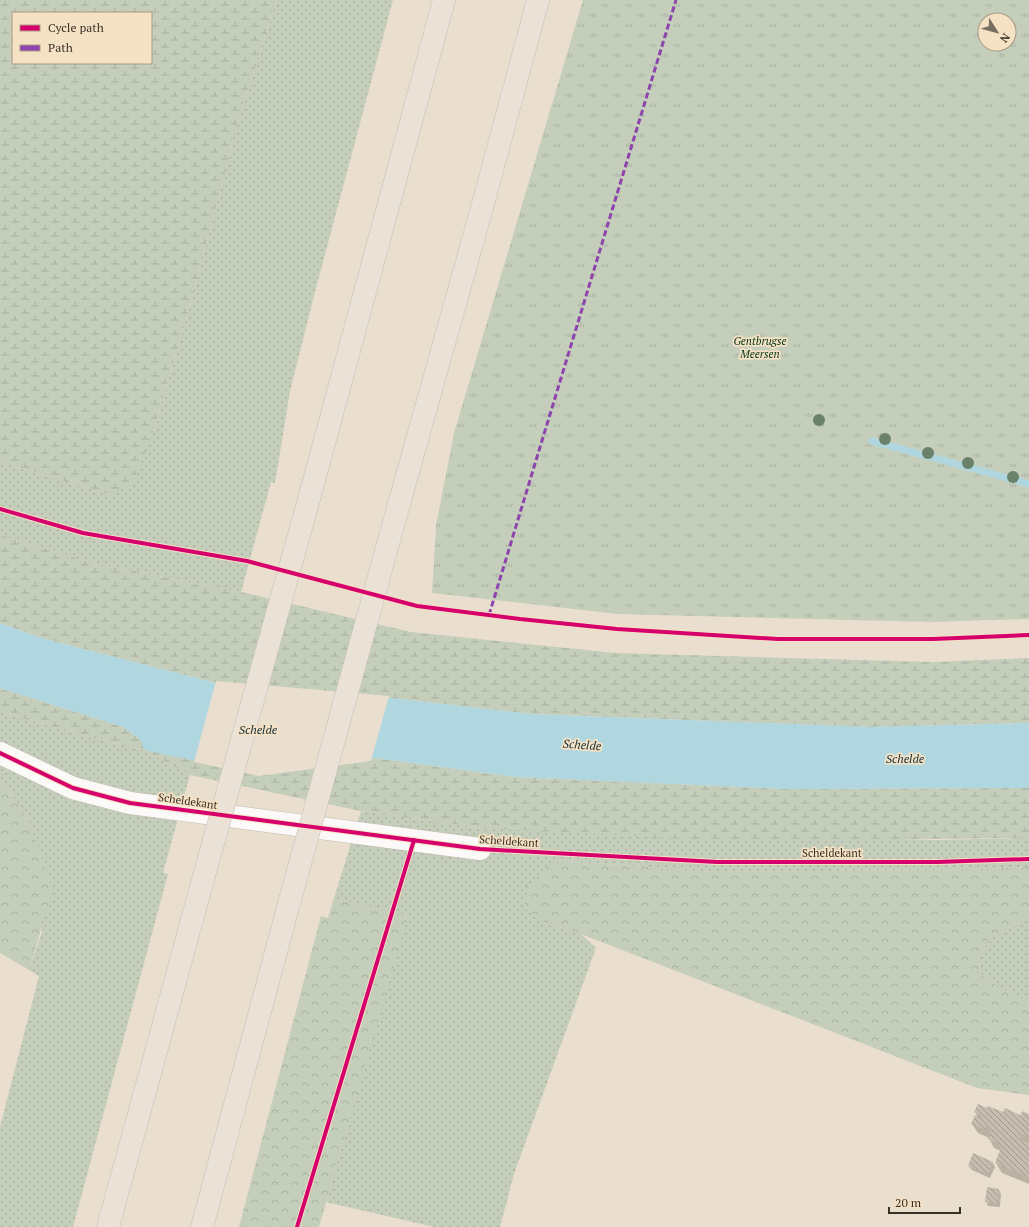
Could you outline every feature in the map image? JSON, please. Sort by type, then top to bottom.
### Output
[{"type":"highway","points":[[108,1227],[309,499],[444,0]]},
{"type":"highway","points":[[202,1227],[290,900],[538,0]]},
{"type":"lane","name":"Scheldekant","points":[[0,753],[73,788],[130,803],[480,849]]},
{"type":"green space","points":[[0,0],[277,0],[241,111],[189,309],[154,430],[132,484],[110,495],[0,462]]},
{"type":"green space","points":[[277,0],[393,0],[290,391],[275,483],[271,482],[241,592],[93,563],[0,535],[0,462],[110,495],[154,430],[189,309],[241,111]]},
{"type":"green space","name":"Gentbrugse Meersen","points":[[583,0],[1029,0],[1029,619],[933,622],[618,614],[432,593],[436,526],[454,433]]},
{"type":"green space","points":[[0,535],[93,563],[241,592],[411,632],[616,653],[933,662],[1029,658],[1029,723],[870,727],[532,714],[392,698],[216,683],[41,638],[0,623]]},
{"type":"green space","points":[[0,688],[123,727],[141,740],[259,774],[375,758],[515,777],[785,789],[1029,788],[1029,838],[718,841],[482,828],[361,811],[190,775],[144,750],[89,737],[0,712]]},
{"type":"green space","points":[[0,712],[89,737],[144,750],[190,775],[163,873],[168,874],[73,1227],[0,1227],[0,1127],[39,976],[29,970],[42,932],[39,853],[29,821],[0,778]]},
{"type":"green space","points":[[0,778],[29,821],[53,890],[29,970],[0,953]]},
{"type":"green space","points":[[361,811],[482,828],[937,840],[1029,838],[1029,867],[934,870],[713,872],[553,860],[544,922],[581,934],[596,948],[514,1174],[500,1227],[434,1227],[326,1202],[407,916],[334,898]]},
{"type":"green space","points":[[553,860],[713,872],[934,870],[1029,867],[1029,917],[990,939],[978,960],[980,971],[984,977],[1029,1002],[1029,1095],[977,1088],[581,934],[544,922],[525,909],[527,887]]},
{"type":"green space","points":[[334,898],[408,916],[319,1227],[239,1227],[321,916],[328,918]]},
{"type":"green space","points":[[1029,917],[1029,1002],[992,983],[981,974],[978,960],[990,939]]},
{"type":"water","name":"Schelde","points":[[0,623],[41,638],[216,683],[392,698],[532,714],[870,727],[1029,723],[1029,788],[785,789],[515,777],[375,758],[259,774],[144,750],[141,740],[123,727],[0,688]]},
{"type":"pier","points":[[216,681],[389,696],[371,761],[259,776],[194,762]]},
{"type":"building","points":[[978,1104],[1003,1112],[1005,1108],[1020,1115],[1023,1111],[1029,1114],[1029,1137],[1022,1134],[1019,1140],[1029,1143],[1029,1177],[995,1163],[1002,1145],[988,1139],[992,1128],[986,1125],[985,1129],[971,1124],[975,1115],[983,1117],[974,1112]]},
{"type":"building","points":[[973,1153],[993,1162],[988,1174],[968,1166]]},
{"type":"building","points":[[987,1187],[999,1189],[998,1203],[985,1202]]},
{"type":"waterway","points":[[872,441],[1029,484]]},
{"type":"marked path","points":[[489,615],[676,0]]},
{"type":"cycle path","points":[[0,509],[83,533],[247,561],[417,606],[520,619],[617,629],[778,639],[933,639],[1029,635]]},
{"type":"cycle path","points":[[0,753],[73,788],[130,803],[480,849],[717,862],[937,862],[1029,859]]},
{"type":"cycle path","points":[[297,1227],[414,840]]}]
